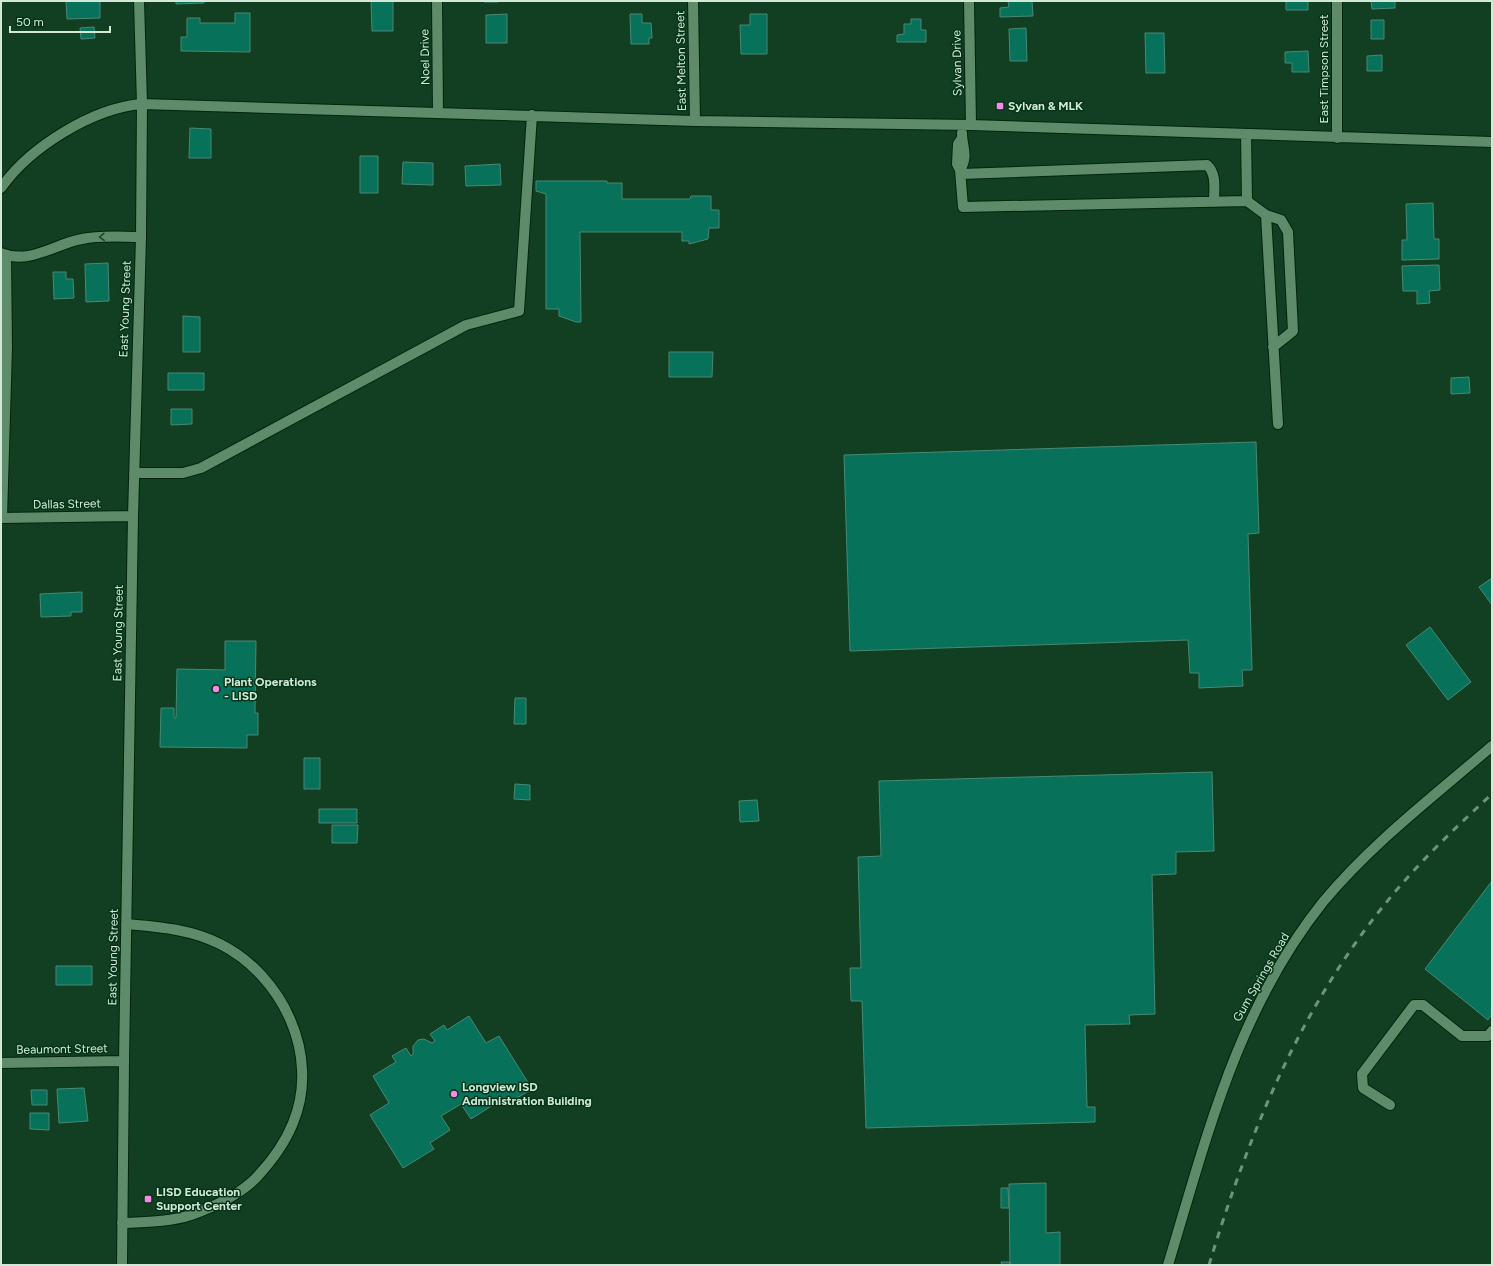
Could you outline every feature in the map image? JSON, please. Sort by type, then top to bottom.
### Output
[{"type":"street","name":"East Young Street","points":[[122,1265],[133,516],[141,237],[142,104],[140,1]]},
{"type":"street","name":"Noel Drive","points":[[437,1],[438,113]]},
{"type":"street","name":"East Melton Street","points":[[693,1],[695,120]]},
{"type":"street","name":"Sylvan Drive","points":[[968,1],[967,125],[962,138],[965,144],[965,163],[961,172],[963,207],[1214,202]]},
{"type":"street","name":"East Timpson Street","points":[[1337,1],[1337,138]]},
{"type":"street","points":[[1,188],[21,165],[61,134],[118,109],[142,104],[532,116],[967,125],[1492,142]]},
{"type":"street","points":[[134,473],[183,473],[201,468],[466,325],[519,311],[532,116]]},
{"type":"street","points":[[1246,134],[1248,201]]},
{"type":"street","points":[[961,172],[1207,164],[1212,169],[1214,176],[1214,202],[1248,201],[1266,215],[1281,220],[1288,232],[1293,331],[1273,347]]},
{"type":"street","points":[[1266,215],[1278,424]]},
{"type":"street","points":[[1,518],[7,354],[3,254],[28,256],[90,237],[141,237]]},
{"type":"street","name":"Dallas Street","points":[[1,518],[133,516]]},
{"type":"street","name":"Gum Springs Road","points":[[1168,1265],[1213,1118],[1232,1064],[1248,1025],[1282,961],[1323,903],[1368,854],[1412,814],[1492,746]]},
{"type":"street","points":[[122,1223],[178,1219],[191,1215],[232,1195],[255,1179],[276,1152],[293,1122],[300,1097],[301,1071],[298,1045],[289,1017],[273,989],[256,969],[220,944],[194,933],[167,927],[126,924]]},
{"type":"street","points":[[1390,1105],[1363,1088],[1362,1074],[1414,1005],[1423,1005],[1462,1036],[1488,1036],[1492,1031]]},
{"type":"street","name":"Beaumont Street","points":[[1,1064],[124,1061]]},
{"type":"building","points":[[66,1],[100,1],[100,18],[67,19]]},
{"type":"building","points":[[176,1],[204,1],[204,3],[176,4]]},
{"type":"building","points":[[371,1],[393,1],[393,31],[372,31]]},
{"type":"building","points":[[498,1],[498,2],[484,2]]},
{"type":"building","points":[[1008,1],[1032,1],[1033,16],[1000,17],[1000,8],[1009,7]]},
{"type":"building","points":[[1286,1],[1308,1],[1308,10],[1286,10]]},
{"type":"building","points":[[1371,1],[1395,1],[1395,8],[1372,9]]},
{"type":"building","points":[[235,13],[250,13],[250,52],[181,51],[181,37],[187,37],[187,18],[200,18],[200,23],[235,23]]},
{"type":"building","points":[[507,14],[507,43],[486,43],[486,15]]},
{"type":"building","points":[[630,14],[642,14],[642,23],[651,23],[652,38],[649,38],[649,44],[631,44]]},
{"type":"building","points":[[750,14],[767,14],[767,54],[741,54],[740,25],[750,25]]},
{"type":"building","points":[[911,19],[921,19],[921,30],[926,30],[926,42],[897,42],[897,35],[904,34],[904,24],[911,24]]},
{"type":"building","points":[[1371,20],[1384,20],[1384,39],[1371,39]]},
{"type":"building","points":[[94,27],[95,38],[81,39],[80,28]]},
{"type":"building","points":[[1026,28],[1027,61],[1010,61],[1009,29]]},
{"type":"building","points":[[1145,33],[1164,33],[1165,73],[1146,73]]},
{"type":"building","points":[[1308,51],[1309,72],[1292,72],[1292,63],[1285,63],[1285,52]]},
{"type":"building","points":[[1382,55],[1382,71],[1367,71],[1367,56]]},
{"type":"building","points":[[190,128],[211,129],[211,158],[189,158]]},
{"type":"building","points":[[360,156],[378,156],[378,193],[360,193]]},
{"type":"building","points":[[403,162],[433,163],[433,185],[402,184]]},
{"type":"building","points":[[500,164],[501,185],[466,186],[465,166]]},
{"type":"building","points":[[536,181],[607,181],[607,183],[622,183],[622,199],[690,199],[691,196],[711,196],[711,210],[719,210],[719,228],[709,228],[708,239],[689,244],[689,241],[682,241],[682,232],[580,232],[581,322],[576,322],[559,316],[559,309],[546,309],[546,194],[536,191]]},
{"type":"building","points":[[1433,203],[1434,239],[1439,239],[1439,259],[1402,260],[1402,240],[1407,240],[1406,204]]},
{"type":"building","points":[[108,263],[109,301],[86,302],[85,264]]},
{"type":"building","points":[[1439,265],[1440,290],[1429,291],[1430,303],[1417,304],[1417,291],[1403,291],[1402,266]]},
{"type":"building","points":[[53,272],[66,272],[66,279],[73,279],[74,298],[54,299]]},
{"type":"building","points":[[183,316],[200,317],[200,352],[183,352]]},
{"type":"building","points":[[669,352],[713,352],[712,377],[669,377]]},
{"type":"building","points":[[168,373],[204,373],[204,390],[168,390]]},
{"type":"building","points":[[1469,377],[1470,393],[1451,394],[1451,378]]},
{"type":"building","points":[[171,409],[192,409],[192,424],[171,425]]},
{"type":"building","points":[[1256,442],[1259,533],[1248,534],[1252,670],[1242,670],[1243,686],[1199,688],[1199,673],[1190,673],[1188,640],[850,651],[844,455]]},
{"type":"building","points":[[1492,578],[1492,605],[1479,587]]},
{"type":"building","points":[[82,592],[82,612],[71,612],[71,616],[41,617],[40,594]]},
{"type":"building","points":[[1430,627],[1471,682],[1448,700],[1406,645]]},
{"type":"building","name":"Plant Operations - LISD","points":[[225,641],[256,641],[255,713],[258,713],[258,735],[247,735],[247,748],[160,747],[161,708],[174,708],[174,718],[176,718],[177,669],[225,670]]},
{"type":"building","points":[[515,698],[526,698],[526,724],[514,724]]},
{"type":"building","points":[[304,758],[320,758],[320,789],[304,789]]},
{"type":"building","points":[[1212,772],[1214,851],[1176,852],[1176,874],[1152,875],[1155,1014],[1129,1015],[1130,1024],[1085,1025],[1087,1107],[1095,1107],[1095,1122],[866,1128],[862,1001],[851,1001],[850,968],[861,968],[858,857],[881,856],[879,781]]},
{"type":"building","points":[[515,784],[530,785],[530,800],[514,799]]},
{"type":"building","points":[[757,800],[759,821],[740,822],[739,801]]},
{"type":"building","points":[[319,809],[357,809],[357,823],[319,823]]},
{"type":"building","points":[[332,825],[358,825],[357,843],[332,843]]},
{"type":"building","points":[[1492,881],[1492,1014],[1488,1020],[1425,969]]},
{"type":"building","points":[[56,966],[92,966],[92,985],[56,985]]},
{"type":"building","name":"Longview ISD Administration Building","points":[[469,1016],[486,1043],[499,1036],[532,1089],[507,1104],[504,1098],[471,1119],[461,1104],[441,1116],[450,1130],[430,1143],[434,1149],[403,1168],[370,1115],[389,1103],[373,1076],[396,1062],[392,1056],[406,1048],[411,1056],[413,1054],[413,1046],[418,1040],[424,1039],[432,1043],[435,1041],[430,1034],[444,1025],[447,1030]]},
{"type":"building","points":[[84,1088],[88,1121],[59,1123],[57,1089]]},
{"type":"building","points":[[31,1090],[47,1090],[47,1105],[32,1105]]},
{"type":"building","points":[[30,1113],[49,1113],[49,1130],[30,1129]]},
{"type":"building","points":[[1046,1183],[1046,1233],[1060,1232],[1060,1265],[1010,1265],[1009,1184]]},
{"type":"building","points":[[1001,1188],[1008,1188],[1009,1208],[1001,1208]]},
{"type":"building","points":[[1001,1262],[1010,1262],[1010,1265],[1002,1265]]},
{"type":"railway","points":[[1209,1265],[1224,1217],[1259,1122],[1279,1076],[1327,987],[1354,945],[1397,889],[1437,847],[1492,794]]},
{"type":"place","name":"Sylvan & MLK","points":[[1000,106]]},
{"type":"place","name":"Plant Operations - LISD","points":[[216,689]]},
{"type":"place","name":"Longview ISD Administration Building","points":[[454,1094]]},
{"type":"place","name":"LISD Education Support Center","points":[[148,1199]]}]
